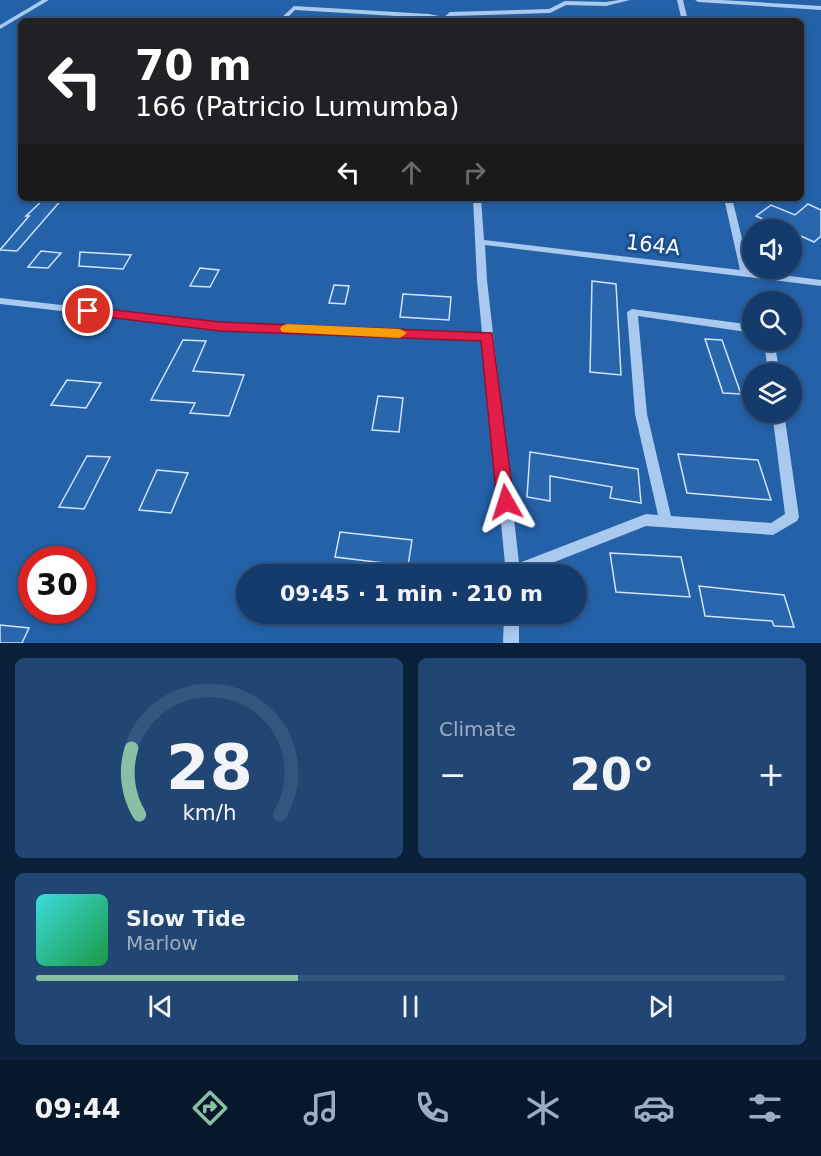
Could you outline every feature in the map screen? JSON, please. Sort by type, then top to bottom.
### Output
[{"type":"street","points":[[0,27],[46,0]]},
{"type":"street","points":[[557,0],[565,3],[606,4],[627,0]]},
{"type":"street","points":[[680,0],[684,18]]},
{"type":"street","points":[[698,0],[821,8]]},
{"type":"street","points":[[445,18],[450,14],[550,11],[565,3]]},
{"type":"street","points":[[284,18],[294,8],[418,18]]},
{"type":"street","points":[[477,201],[487,337],[512,564]]},
{"type":"street","points":[[729,201],[742,258]]},
{"type":"street","name":"164A","points":[[481,242],[742,275]]},
{"type":"street","name":"164A","points":[[784,279],[821,283]]},
{"type":"street","points":[[0,301],[220,326],[487,337]]},
{"type":"street","points":[[666,522],[641,414],[632,312],[742,327]]},
{"type":"street","points":[[536,564],[646,520],[773,529],[792,517],[779,423]]},
{"type":"street","points":[[512,624],[512,643]]},
{"type":"shaded area","points":[[0,0],[821,0],[821,643],[0,643]]},
{"type":"building","points":[[42,201],[60,201],[17,251],[0,250],[29,216],[26,216]]},
{"type":"building","points":[[808,204],[821,210],[821,236],[814,242],[802,237],[802,219],[763,219],[756,216],[771,205],[795,215]]},
{"type":"building","points":[[41,251],[61,253],[48,268],[28,267]]},
{"type":"building","points":[[80,252],[131,255],[123,269],[79,266]]},
{"type":"building","points":[[200,268],[219,270],[210,287],[190,286]]},
{"type":"building","points":[[592,281],[616,284],[621,375],[590,372]]},
{"type":"building","points":[[334,285],[349,286],[345,304],[329,303]]},
{"type":"building","points":[[403,294],[451,297],[449,320],[400,317]]},
{"type":"building","points":[[705,339],[722,340],[741,394],[723,393]]},
{"type":"building","points":[[183,340],[206,341],[193,371],[244,375],[229,416],[190,413],[195,403],[151,400]]},
{"type":"building","points":[[67,380],[101,383],[86,408],[51,405]]},
{"type":"building","points":[[378,396],[403,398],[399,432],[372,430]]},
{"type":"building","points":[[530,452],[638,469],[641,503],[610,498],[612,487],[550,476],[550,501],[527,497]]},
{"type":"building","points":[[678,454],[758,460],[771,500],[687,493]]},
{"type":"building","points":[[87,456],[110,457],[84,509],[59,507]]},
{"type":"building","points":[[157,470],[188,473],[171,513],[139,510]]},
{"type":"building","points":[[340,532],[412,540],[408,564],[335,557]]},
{"type":"building","points":[[610,553],[681,557],[690,597],[616,592]]},
{"type":"building","points":[[699,586],[784,595],[794,627],[774,626],[772,621],[705,616]]},
{"type":"building","points":[[0,625],[29,628],[22,643],[0,643]]},
{"type":"slow traffic","points":[[287,329],[400,333]]},
{"type":"route","points":[[88,311],[220,326],[487,337],[506,502]]}]
